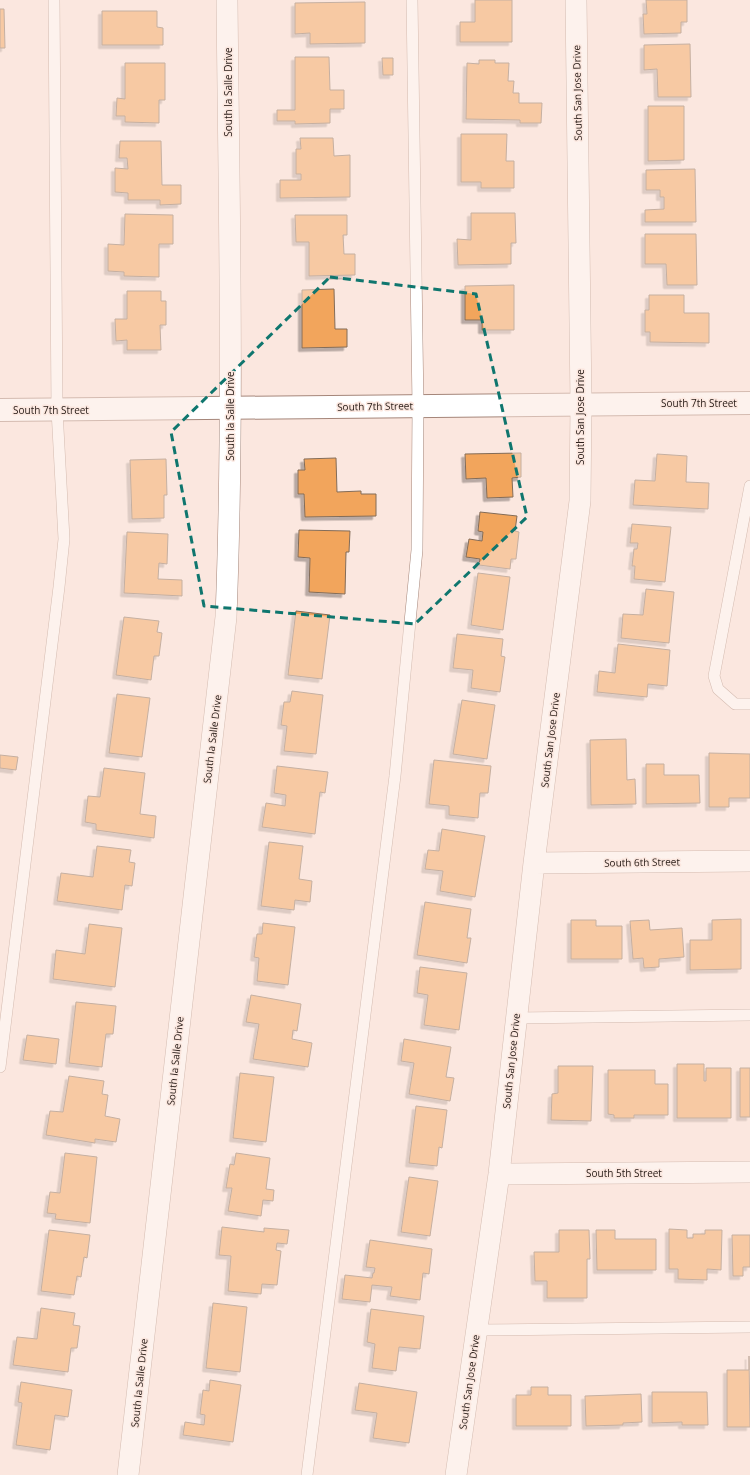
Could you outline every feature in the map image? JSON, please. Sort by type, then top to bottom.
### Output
[{"type":"main road","name":"South 7th Street","points":[[0,410],[750,403]]},
{"type":"street","name":"South la Salle Drive","points":[[128,1475],[226,617],[229,540],[230,408],[227,0]]},
{"type":"street","name":"South San Jose Drive","points":[[456,1475],[499,1174],[534,863],[580,501],[581,404],[576,0]]},
{"type":"street","name":"South 6th Street","points":[[534,863],[750,861]]},
{"type":"street","name":"South 5th Street","points":[[499,1174],[750,1172]]},
{"type":"lane","points":[[0,1067],[64,539],[57,410],[54,0]]},
{"type":"lane","points":[[307,1475],[395,776],[417,550],[418,406],[412,0]]},
{"type":"lane","points":[[750,486],[714,676],[718,689],[735,704],[750,704]]},
{"type":"lane","points":[[516,1018],[750,1015]]},
{"type":"lane","points":[[477,1330],[750,1327]]},
{"type":"highlighted area","points":[[330,277],[476,294],[527,517],[415,624],[204,606],[171,432]]},
{"type":"building","points":[[475,0],[512,0],[512,42],[460,42],[460,22],[475,22]]},
{"type":"building","points":[[646,0],[687,0],[687,22],[681,22],[681,33],[644,34],[643,14],[647,14]]},
{"type":"building","points":[[365,2],[365,43],[310,44],[310,33],[295,34],[295,3]]},
{"type":"building","points":[[0,9],[4,9],[5,48],[0,48]]},
{"type":"building","points":[[102,11],[157,11],[157,27],[163,28],[163,45],[102,45]]},
{"type":"building","points":[[690,44],[691,97],[658,97],[657,69],[644,70],[644,45]]},
{"type":"building","points":[[295,57],[329,57],[330,90],[344,90],[344,109],[330,109],[330,123],[295,124],[295,121],[277,121],[277,110],[295,110]]},
{"type":"building","points":[[382,58],[393,58],[393,75],[383,75]]},
{"type":"building","points":[[479,60],[495,60],[495,63],[509,63],[508,81],[514,81],[513,93],[519,93],[519,103],[542,103],[541,123],[520,123],[520,120],[466,119],[467,63],[479,64]]},
{"type":"building","points":[[125,63],[165,63],[165,100],[159,100],[159,123],[125,122],[125,116],[116,116],[117,98],[125,99]]},
{"type":"building","points":[[648,106],[684,106],[684,160],[648,161]]},
{"type":"building","points":[[461,134],[507,134],[506,161],[514,161],[514,188],[481,188],[481,182],[461,182]]},
{"type":"building","points":[[300,138],[333,138],[334,156],[350,155],[350,197],[280,198],[280,180],[301,180],[301,174],[296,174],[296,149],[301,149]]},
{"type":"building","points":[[120,141],[161,141],[162,185],[181,185],[181,204],[160,205],[160,200],[128,200],[128,193],[115,192],[115,168],[128,169],[127,158],[119,158]]},
{"type":"building","points":[[695,169],[696,222],[645,222],[645,210],[664,209],[664,197],[660,197],[660,190],[646,190],[646,170]]},
{"type":"building","points":[[471,213],[515,213],[516,243],[511,243],[511,264],[458,265],[457,239],[471,240]]},
{"type":"building","points":[[125,214],[173,215],[173,244],[159,244],[159,277],[124,276],[124,272],[108,271],[108,244],[124,245]]},
{"type":"building","points":[[295,215],[347,215],[347,235],[343,235],[344,254],[355,254],[355,275],[309,276],[309,242],[296,242]]},
{"type":"building","points":[[645,234],[696,234],[697,285],[667,285],[666,264],[645,264]]},
{"type":"building","points":[[514,285],[514,330],[482,330],[482,320],[465,320],[465,286]]},
{"type":"building","points":[[334,289],[335,329],[347,329],[347,347],[302,348],[302,290]]},
{"type":"building","points":[[127,291],[161,291],[161,301],[166,301],[166,325],[160,325],[161,350],[127,350],[127,340],[116,341],[115,319],[127,319]]},
{"type":"building","points":[[649,295],[684,295],[684,313],[709,313],[709,343],[650,342],[650,332],[645,332],[645,310],[649,310]]},
{"type":"building","points":[[521,453],[521,477],[512,478],[513,497],[487,498],[486,478],[466,479],[465,454]]},
{"type":"building","points":[[657,454],[687,456],[686,482],[709,483],[708,509],[633,505],[635,480],[655,481]]},
{"type":"building","points":[[336,458],[337,492],[361,491],[361,494],[376,494],[376,516],[305,517],[304,494],[298,494],[298,470],[305,470],[304,459]]},
{"type":"building","points":[[166,459],[167,495],[164,495],[164,518],[132,519],[130,460]]},
{"type":"building","points":[[480,512],[517,516],[515,531],[519,532],[516,559],[511,559],[510,569],[479,565],[480,559],[466,557],[469,539],[482,541],[483,532],[478,531]]},
{"type":"building","points":[[632,524],[671,527],[665,582],[634,579],[635,566],[632,566],[634,549],[637,549],[638,543],[630,543]]},
{"type":"building","points":[[299,530],[350,531],[349,552],[346,552],[345,594],[309,592],[310,558],[298,557]]},
{"type":"building","points":[[127,532],[168,534],[167,564],[159,563],[158,579],[182,580],[182,596],[124,593]]},
{"type":"building","points":[[478,573],[510,577],[503,630],[471,625]]},
{"type":"building","points":[[646,589],[674,592],[669,643],[621,638],[623,614],[643,615]]},
{"type":"building","points":[[296,611],[330,615],[322,679],[288,675]]},
{"type":"building","points":[[124,617],[159,621],[157,632],[162,633],[159,656],[154,656],[151,680],[116,675]]},
{"type":"building","points":[[457,634],[503,639],[501,656],[505,657],[500,692],[471,688],[473,670],[453,668]]},
{"type":"building","points":[[618,644],[670,650],[667,686],[648,684],[647,697],[597,692],[599,671],[615,673]]},
{"type":"building","points":[[292,691],[323,695],[316,754],[284,751],[287,726],[281,725],[284,702],[290,702]]},
{"type":"building","points":[[117,694],[150,698],[142,757],[109,753]]},
{"type":"building","points":[[462,700],[495,705],[487,759],[453,754]]},
{"type":"building","points":[[626,739],[627,780],[635,779],[636,804],[591,805],[590,740]]},
{"type":"building","points":[[709,753],[750,754],[750,798],[729,798],[729,807],[709,807]]},
{"type":"building","points":[[0,755],[18,757],[16,770],[0,768]]},
{"type":"building","points":[[434,760],[491,766],[488,793],[480,793],[478,818],[449,815],[449,806],[429,804]]},
{"type":"building","points":[[646,764],[664,764],[664,775],[699,775],[700,803],[646,804]]},
{"type":"building","points":[[277,766],[328,772],[325,793],[320,792],[315,834],[262,827],[266,803],[285,806],[286,795],[274,793]]},
{"type":"building","points":[[104,768],[145,773],[140,814],[156,816],[154,838],[96,830],[96,824],[85,822],[88,796],[100,797]]},
{"type":"building","points":[[442,829],[485,836],[475,897],[440,891],[443,871],[425,869],[428,850],[439,851]]},
{"type":"building","points":[[269,842],[303,846],[299,879],[312,881],[310,902],[295,900],[294,910],[261,906]]},
{"type":"building","points":[[97,846],[131,850],[129,862],[135,863],[132,886],[125,885],[122,910],[57,901],[61,873],[93,877]]},
{"type":"building","points":[[425,902],[471,909],[467,938],[471,938],[467,963],[417,955]]},
{"type":"building","points":[[741,919],[741,969],[690,970],[690,940],[712,940],[712,920]]},
{"type":"building","points":[[571,920],[596,920],[596,926],[622,926],[622,959],[571,959]]},
{"type":"building","points":[[649,920],[650,930],[682,928],[684,957],[659,959],[659,967],[644,968],[643,958],[633,959],[630,921]]},
{"type":"building","points":[[263,923],[295,927],[288,985],[257,981],[259,958],[254,957],[257,934],[262,934]]},
{"type":"building","points":[[89,924],[122,928],[115,987],[53,979],[56,950],[85,954]]},
{"type":"building","points":[[420,967],[467,973],[459,1030],[424,1025],[428,995],[417,993]]},
{"type":"building","points":[[251,995],[301,1004],[297,1031],[293,1030],[292,1039],[312,1043],[308,1067],[253,1059],[259,1024],[246,1022]]},
{"type":"building","points":[[76,1002],[116,1006],[113,1034],[106,1034],[102,1067],[69,1063]]},
{"type":"building","points":[[27,1035],[59,1039],[56,1064],[23,1060]]},
{"type":"building","points":[[404,1039],[451,1047],[446,1077],[454,1078],[450,1101],[409,1094],[414,1063],[401,1061]]},
{"type":"building","points":[[677,1064],[704,1064],[704,1081],[706,1081],[706,1068],[731,1068],[731,1118],[677,1118]]},
{"type":"building","points":[[558,1066],[593,1066],[591,1121],[551,1120],[552,1094],[558,1093]]},
{"type":"building","points":[[740,1068],[750,1068],[750,1117],[740,1117]]},
{"type":"building","points":[[608,1070],[655,1070],[655,1084],[668,1084],[668,1115],[634,1115],[634,1118],[614,1118],[614,1115],[608,1114]]},
{"type":"building","points":[[240,1073],[274,1077],[266,1142],[233,1138]]},
{"type":"building","points":[[69,1076],[104,1081],[102,1094],[108,1095],[105,1116],[120,1119],[116,1142],[95,1139],[95,1143],[46,1135],[50,1111],[63,1112]]},
{"type":"building","points":[[416,1106],[447,1110],[442,1148],[439,1147],[437,1166],[409,1163]]},
{"type":"building","points":[[65,1153],[97,1157],[90,1223],[55,1219],[56,1214],[47,1213],[50,1192],[60,1193]]},
{"type":"building","points":[[236,1153],[270,1158],[266,1189],[274,1190],[273,1201],[263,1200],[261,1216],[228,1211],[232,1188],[226,1188],[230,1164],[234,1165]]},
{"type":"building","points":[[409,1177],[438,1181],[430,1236],[401,1232]]},
{"type":"building","points":[[222,1227],[264,1232],[264,1228],[289,1230],[287,1244],[277,1243],[276,1250],[281,1251],[277,1285],[262,1284],[261,1294],[228,1291],[231,1256],[219,1255]]},
{"type":"building","points":[[669,1229],[687,1230],[687,1238],[693,1238],[693,1234],[705,1234],[705,1230],[722,1230],[721,1270],[707,1269],[707,1280],[678,1279],[678,1269],[669,1269]]},
{"type":"building","points":[[49,1230],[90,1235],[87,1258],[84,1257],[81,1277],[77,1276],[74,1295],[41,1291]]},
{"type":"building","points":[[559,1230],[589,1230],[590,1259],[587,1259],[587,1298],[547,1298],[547,1281],[535,1281],[534,1252],[559,1252]]},
{"type":"building","points":[[596,1230],[615,1230],[615,1239],[656,1239],[656,1270],[597,1270]]},
{"type":"building","points":[[732,1235],[750,1235],[750,1267],[743,1267],[743,1276],[733,1276]]},
{"type":"building","points":[[370,1240],[432,1249],[429,1274],[423,1273],[420,1300],[390,1296],[392,1287],[372,1285],[370,1302],[342,1299],[345,1275],[372,1278],[375,1268],[366,1267]]},
{"type":"building","points":[[213,1303],[247,1307],[240,1372],[206,1368]]},
{"type":"building","points":[[41,1308],[75,1313],[73,1325],[80,1326],[77,1348],[71,1348],[68,1372],[13,1365],[17,1337],[37,1339]]},
{"type":"building","points":[[371,1309],[424,1316],[420,1349],[399,1347],[396,1371],[372,1368],[375,1344],[367,1342]]},
{"type":"building","points":[[749,1356],[750,1427],[727,1427],[727,1370],[749,1370]]},
{"type":"building","points":[[210,1380],[241,1385],[233,1442],[183,1435],[185,1422],[204,1425],[205,1415],[200,1414],[203,1390],[209,1391]]},
{"type":"building","points":[[21,1382],[72,1390],[68,1417],[55,1415],[50,1450],[16,1445],[22,1403],[18,1402]]},
{"type":"building","points":[[359,1383],[417,1392],[409,1443],[373,1438],[377,1413],[355,1410]]},
{"type":"building","points":[[531,1387],[548,1387],[548,1395],[571,1395],[571,1426],[516,1426],[516,1395],[531,1395]]},
{"type":"building","points":[[652,1392],[707,1392],[708,1425],[682,1425],[682,1422],[652,1423]]},
{"type":"building","points":[[641,1394],[642,1422],[623,1423],[623,1425],[586,1426],[585,1396]]}]
